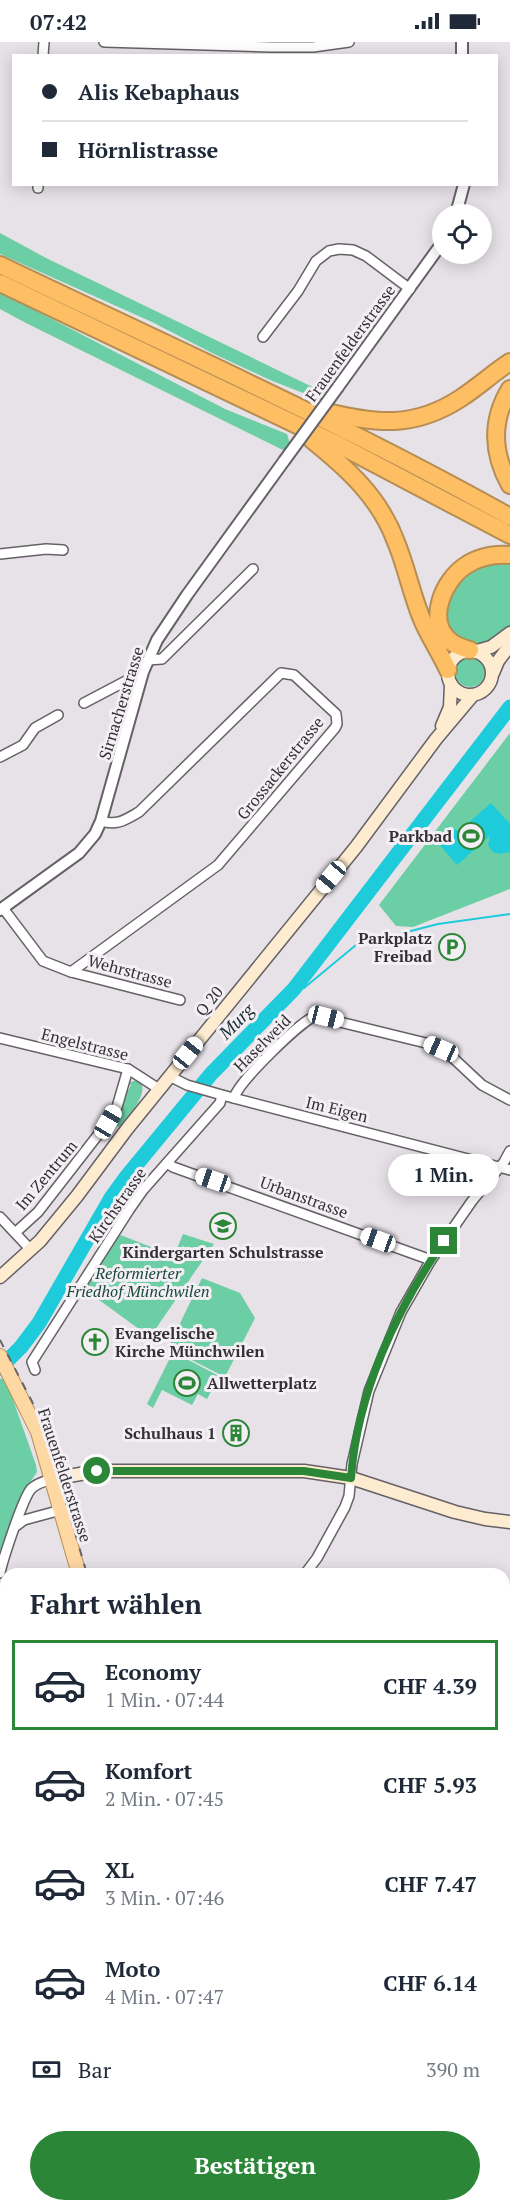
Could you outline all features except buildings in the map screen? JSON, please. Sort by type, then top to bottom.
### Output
[{"type":"highway","points":[[0,265],[288,411],[393,472],[510,535]]},
{"type":"highway","points":[[0,283],[420,468],[510,517]]},
{"type":"highway","points":[[288,411],[364,421],[409,420],[431,414],[456,401],[510,362]]},
{"type":"highway","points":[[510,389],[500,409],[495,435],[498,458],[510,484]]},
{"type":"highway","points":[[288,411],[361,483],[379,507],[397,543],[420,616],[450,677]]},
{"type":"highway","points":[[474,651],[452,643],[443,631],[439,612],[444,591],[455,574],[469,563],[487,556],[510,555]]},
{"type":"main road","points":[[473,695],[461,693],[450,677],[456,656],[491,647],[510,633]]},
{"type":"main road","name":"Q 20","points":[[0,1277],[31,1250],[77,1196],[169,1076],[356,847],[436,739],[473,695],[486,688],[500,657],[510,645]]},
{"type":"main road","points":[[474,651],[488,660],[493,673]]},
{"type":"main road","name":"Q 20","points":[[436,739],[450,706],[450,677]]},
{"type":"main road","name":"Frauenfelderstrasse","points":[[0,1356],[38,1432],[77,1568]]},
{"type":"main road","points":[[52,1479],[97,1471],[122,1470],[304,1471],[351,1478],[454,1512],[510,1522]]},
{"type":"street","points":[[104,42],[271,47],[313,47],[349,42]]},
{"type":"street","points":[[459,204],[464,186]]},
{"type":"street","points":[[263,337],[298,291],[316,261],[329,251],[352,250],[366,256],[410,289]]},
{"type":"street","name":"Frauenfelderstrasse","points":[[284,461],[432,257]]},
{"type":"street","name":"Sirnacherstrasse","points":[[2,909],[79,852],[95,834],[101,821],[148,660],[167,623],[284,461]]},
{"type":"street","points":[[0,554],[46,549],[63,550]]},
{"type":"street","points":[[148,660],[162,659],[253,570]]},
{"type":"street","points":[[84,703],[143,672]]},
{"type":"street","name":"Grossackerstrasse","points":[[72,972],[206,876],[227,856],[335,728],[336,714],[294,675],[281,673],[139,812],[121,823],[110,824],[101,821]]},
{"type":"street","points":[[0,757],[23,744],[35,728],[58,715]]},
{"type":"street","points":[[2,909],[43,961],[72,972]]},
{"type":"street","name":"Wehrstrasse","points":[[72,972],[180,1000]]},
{"type":"street","name":"Haselweid","points":[[234,1098],[239,1087],[274,1051],[300,1026],[315,1016],[430,1044],[451,1056],[482,1085],[510,1100]]},
{"type":"street","name":"Engelstrasse","points":[[0,1038],[128,1069],[159,1089]]},
{"type":"street","name":"Im Zentrum","points":[[15,1233],[38,1212],[108,1122],[117,1107],[128,1069]]},
{"type":"street","name":"Im Eigen","points":[[169,1076],[187,1085],[222,1095],[510,1170]]},
{"type":"street","name":"Kirchstrasse","points":[[35,1370],[32,1362],[44,1341],[129,1210],[220,1103],[222,1095]]},
{"type":"street","points":[[310,1568],[345,1507],[361,1419],[376,1370],[406,1302],[431,1260],[510,1151]]},
{"type":"street","name":"Urbanstrasse","points":[[167,1163],[172,1167],[431,1260]]},
{"type":"street","name":"Im Zentrum","points":[[0,1217],[31,1250]]},
{"type":"street","points":[[2,1568],[29,1491],[38,1484],[52,1479]]},
{"type":"street","points":[[16,1526],[24,1520],[61,1510]]},
{"type":"green space","points":[[0,233],[46,258],[325,393],[321,400],[270,380],[152,322],[0,254]]},
{"type":"green space","points":[[0,292],[225,409],[287,434],[290,444],[285,451],[26,323],[0,309]]},
{"type":"green space","points":[[510,560],[510,628],[491,642],[472,645],[462,641],[446,625],[444,611],[455,581],[481,563]]},
{"type":"green space","points":[[470,657],[481,661],[485,672],[481,683],[470,687],[459,683],[455,672],[459,661]]},
{"type":"green space","name":"Parkbad","points":[[510,733],[510,889],[413,927],[396,926],[379,905]]},
{"type":"green space","points":[[136,1080],[141,1084],[141,1096],[120,1128],[112,1122],[131,1085],[129,1083]]},
{"type":"green space","name":"Reformierter Friedhof Münchwilen","points":[[118,1234],[174,1256],[183,1234],[214,1244],[150,1337],[84,1289]]},
{"type":"green space","points":[[202,1278],[240,1293],[255,1318],[225,1377],[168,1348]]},
{"type":"green space","name":"Allwetterplatz","points":[[173,1352],[219,1376],[207,1399],[198,1394],[192,1405],[162,1390],[153,1408],[147,1404]]},
{"type":"green space","points":[[2,1378],[11,1394],[37,1472],[25,1490],[0,1551],[0,1379]]},
{"type":"water","points":[[491,803],[510,824],[510,852],[499,854],[493,852],[488,845],[490,836],[457,865],[439,844],[447,826],[459,831]]},
{"type":"waterway","name":"Murg","points":[[0,1368],[21,1347],[39,1323],[111,1198],[127,1176],[211,1074],[294,989],[510,707]]},
{"type":"waterway","points":[[296,986],[304,988],[356,945],[438,924],[510,914]]},
{"type":"railway","points":[[0,1340],[38,1413],[46,1434],[85,1568]]},
{"type":"place","name":"Parkbad","points":[[471,836]]},
{"type":"place","name":"Parkplatz Freibad","points":[[452,947]]},
{"type":"place","name":"Kindergarten Schulstrasse","points":[[223,1226]]},
{"type":"place","name":"Evangelische Kirche Münchwilen","points":[[95,1342]]},
{"type":"place","name":"Allwetterplatz","points":[[187,1383]]},
{"type":"place","name":"Schulhaus 1","points":[[236,1433]]},
{"type":"route","points":[[97,1471],[304,1471],[351,1478],[361,1419],[376,1370],[406,1302],[444,1241]]}]
